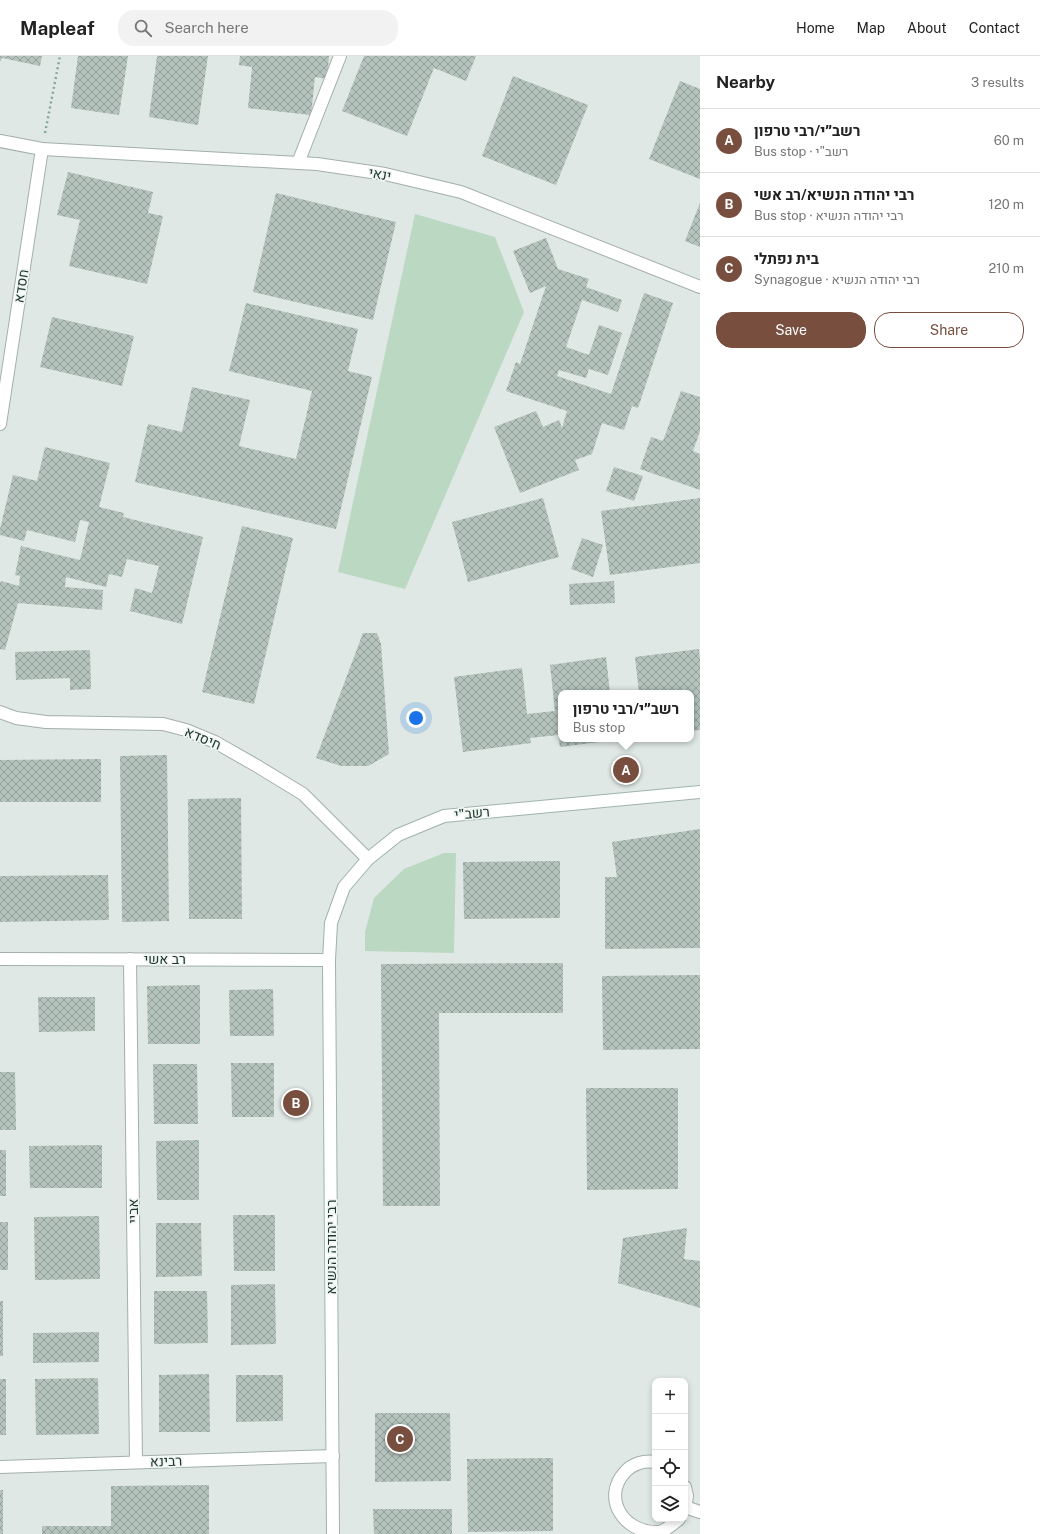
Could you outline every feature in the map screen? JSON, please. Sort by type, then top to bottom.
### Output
[{"type":"street","points":[[298,163],[340,56]]},
{"type":"street","name":"ינאי","points":[[0,141],[42,149],[316,164],[385,174],[461,192],[700,287]]},
{"type":"street","name":"חסדא","points":[[0,424],[42,149]]},
{"type":"street","name":"חיסדא","points":[[0,712],[16,718],[46,722],[163,724],[186,730],[215,742],[303,794],[368,859]]},
{"type":"street","name":"רשב\"י","points":[[329,960],[332,923],[344,887],[368,859],[398,835],[444,816],[700,792]]},
{"type":"street","name":"רב אשי","points":[[0,958],[329,960]]},
{"type":"street","name":"אביי","points":[[130,959],[136,1462]]},
{"type":"street","name":"רבי יהודה הנשיא","points":[[329,960],[333,1534]]},
{"type":"street","name":"רבינא","points":[[0,1467],[333,1456]]},
{"type":"street","points":[[652,1462],[638,1463],[628,1469],[620,1477],[615,1489],[615,1501],[618,1513],[625,1522],[635,1530],[647,1533],[659,1532],[671,1527],[676,1522]]},
{"type":"street","points":[[688,1509],[700,1512]]},
{"type":"path","points":[[42,149],[60,56]]},
{"type":"green space","points":[[415,214],[495,237],[524,312],[405,589],[338,572]]},
{"type":"green space","points":[[444,853],[456,853],[454,953],[365,951],[365,932],[374,898],[404,869]]},
{"type":"building","points":[[0,56],[42,56],[40,66],[2,58],[0,62]]},
{"type":"building","points":[[78,56],[128,56],[119,115],[71,108]]},
{"type":"building","points":[[157,56],[208,56],[198,125],[149,117]]},
{"type":"building","points":[[240,56],[329,56],[327,79],[315,77],[311,115],[248,108],[252,67],[239,65]]},
{"type":"building","points":[[364,56],[476,56],[466,81],[434,68],[407,136],[342,111]]},
{"type":"building","points":[[513,76],[588,105],[556,185],[482,156]]},
{"type":"building","points":[[680,81],[700,89],[700,179],[649,159]]},
{"type":"building","points":[[68,172],[153,192],[148,213],[163,216],[147,284],[69,266],[80,220],[57,215]]},
{"type":"building","points":[[276,193],[396,222],[373,320],[253,292]]},
{"type":"building","points":[[700,203],[700,247],[685,241]]},
{"type":"building","points":[[546,238],[558,269],[589,279],[586,287],[622,300],[618,312],[582,300],[566,347],[589,355],[599,325],[622,333],[608,375],[589,369],[586,378],[559,370],[557,376],[611,394],[644,293],[673,303],[638,408],[632,406],[624,430],[602,423],[592,454],[575,460],[579,470],[520,493],[494,427],[536,411],[543,427],[559,420],[562,428],[567,411],[506,391],[516,362],[520,364],[546,286],[530,293],[513,251]]},
{"type":"building","points":[[246,303],[358,329],[348,371],[372,377],[336,529],[135,482],[148,424],[182,432],[192,387],[250,400],[239,446],[296,459],[312,391],[229,371]]},
{"type":"building","points":[[52,317],[134,336],[122,386],[40,367]]},
{"type":"building","points":[[681,391],[700,397],[700,431],[693,451],[700,454],[700,490],[640,469],[651,437],[663,441]]},
{"type":"building","points":[[45,447],[110,463],[99,507],[124,513],[123,517],[203,537],[182,624],[130,611],[135,588],[152,593],[159,566],[127,559],[122,577],[109,574],[106,587],[66,577],[65,587],[103,590],[102,610],[18,603],[5,650],[0,649],[0,583],[1,581],[19,586],[20,576],[15,575],[21,546],[80,560],[89,522],[80,520],[75,542],[27,530],[24,541],[0,535],[0,529],[13,475],[37,481]]},
{"type":"building","points":[[614,467],[643,476],[634,501],[606,491]]},
{"type":"building","points":[[543,498],[559,557],[468,582],[452,522]]},
{"type":"building","points":[[700,498],[700,563],[610,575],[601,511]]},
{"type":"building","points":[[242,526],[293,538],[254,704],[202,692]]},
{"type":"building","points":[[582,538],[603,545],[593,577],[571,569]]},
{"type":"building","points":[[614,581],[615,603],[570,605],[569,584]]},
{"type":"building","points":[[363,633],[377,633],[381,644],[389,754],[368,766],[341,766],[316,758]]},
{"type":"building","points":[[699,649],[700,730],[694,731],[694,690],[639,690],[635,657]]},
{"type":"building","points":[[90,650],[91,689],[70,690],[70,678],[16,680],[15,652]]},
{"type":"building","points":[[606,657],[610,690],[558,690],[558,735],[530,738],[531,743],[463,752],[454,677],[522,668],[527,714],[555,711],[550,665]]},
{"type":"building","points":[[559,742],[599,742],[560,747]]},
{"type":"building","points":[[167,755],[169,921],[122,922],[120,756]]},
{"type":"building","points":[[101,759],[101,802],[0,802],[0,760]]},
{"type":"building","points":[[241,798],[242,919],[189,919],[188,799]]},
{"type":"building","points":[[700,829],[700,948],[605,949],[605,877],[617,877],[612,842]]},
{"type":"building","points":[[560,861],[560,918],[464,919],[463,862]]},
{"type":"building","points":[[108,875],[109,920],[0,922],[0,876]]},
{"type":"building","points":[[563,963],[563,1013],[439,1013],[440,1206],[383,1206],[381,964]]},
{"type":"building","points":[[700,975],[700,1049],[603,1050],[602,976]]},
{"type":"building","points":[[200,985],[200,1044],[148,1044],[147,986]]},
{"type":"building","points":[[273,989],[274,1036],[230,1036],[229,990]]},
{"type":"building","points":[[38,997],[95,997],[95,1031],[39,1032]]},
{"type":"building","points":[[231,1063],[274,1063],[274,1117],[232,1117]]},
{"type":"building","points":[[153,1064],[197,1064],[198,1124],[154,1124]]},
{"type":"building","points":[[0,1072],[15,1072],[16,1130],[0,1130]]},
{"type":"building","points":[[586,1088],[678,1088],[678,1189],[587,1190]]},
{"type":"building","points":[[199,1140],[199,1200],[157,1200],[156,1141]]},
{"type":"building","points":[[102,1145],[102,1188],[30,1188],[29,1146]]},
{"type":"building","points":[[0,1150],[6,1150],[6,1196],[0,1196]]},
{"type":"building","points":[[233,1215],[275,1215],[275,1271],[234,1271]]},
{"type":"building","points":[[99,1216],[100,1279],[35,1280],[34,1217]]},
{"type":"building","points":[[0,1222],[8,1222],[8,1270],[0,1270]]},
{"type":"building","points":[[156,1223],[201,1223],[202,1276],[156,1277]]},
{"type":"building","points":[[687,1228],[684,1259],[700,1261],[700,1308],[618,1283],[623,1238]]},
{"type":"building","points":[[275,1284],[276,1344],[231,1345],[231,1285]]},
{"type":"building","points":[[154,1291],[207,1291],[208,1343],[154,1344]]},
{"type":"building","points":[[0,1301],[3,1301],[3,1356],[0,1356]]},
{"type":"building","points":[[99,1332],[99,1362],[33,1363],[33,1333]]},
{"type":"building","points":[[209,1374],[210,1432],[159,1432],[159,1375]]},
{"type":"building","points":[[236,1375],[283,1375],[283,1421],[236,1422]]},
{"type":"building","points":[[98,1378],[99,1434],[36,1435],[35,1379]]},
{"type":"building","points":[[0,1379],[6,1379],[6,1435],[0,1435]]},
{"type":"building","points":[[375,1413],[450,1413],[451,1481],[375,1482]]},
{"type":"building","points":[[553,1458],[553,1531],[468,1532],[467,1459]]},
{"type":"building","points":[[209,1485],[209,1534],[42,1534],[42,1526],[111,1526],[111,1486]]},
{"type":"building","points":[[0,1490],[3,1490],[3,1534],[0,1534]]},
{"type":"building","points":[[373,1509],[452,1509],[452,1534],[374,1534]]},
{"type":"place","name":"רשב״י/רבי טרפון","points":[[626,770]]},
{"type":"place","name":"רבי יהודה הנשיא/רב אשי","points":[[296,1103]]},
{"type":"place","name":"בית נפתלי","points":[[400,1439]]}]
